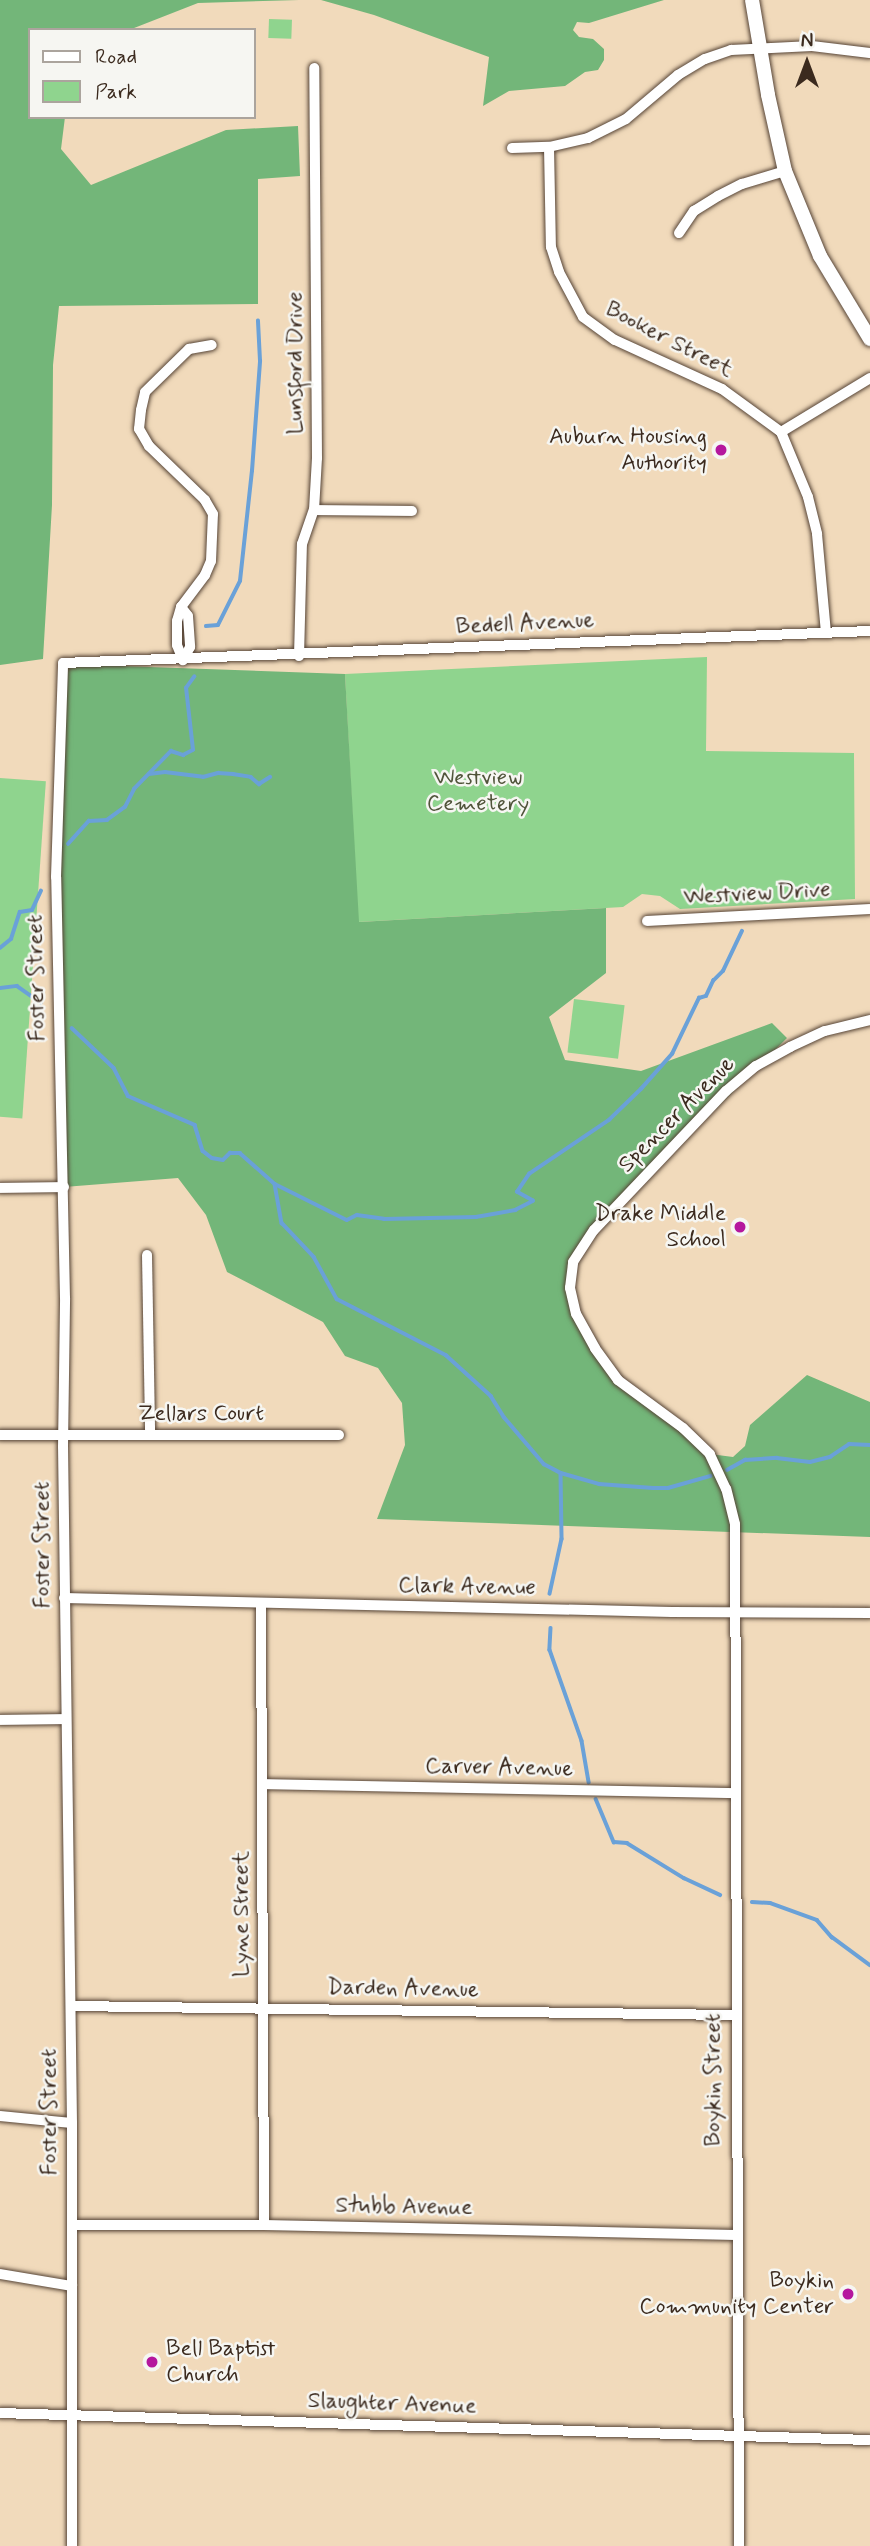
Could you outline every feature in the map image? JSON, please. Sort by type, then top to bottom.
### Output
[{"type":"street","points":[[752,0],[785,171],[820,256],[870,339]]},
{"type":"street","points":[[512,148],[549,147],[588,138],[626,119],[678,75],[705,59],[731,50],[812,46],[870,53]]},
{"type":"street","name":"Lunsford Drive","points":[[299,656],[302,544],[314,510],[317,458],[314,68]]},
{"type":"street","name":"Booker Street","points":[[549,147],[551,247],[559,272],[583,317],[615,340],[722,389],[781,432]]},
{"type":"street","points":[[679,233],[694,211],[710,201],[742,184],[785,171]]},
{"type":"street","points":[[183,660],[190,648],[188,616],[181,607],[205,575],[211,561],[213,514],[205,500],[149,446],[139,429],[145,392],[189,349],[212,345]]},
{"type":"street","points":[[826,632],[817,534],[808,497],[781,432],[870,378]]},
{"type":"street","points":[[314,510],[412,511]]},
{"type":"street","name":"Bedell Avenue","points":[[183,660],[870,631]]},
{"type":"street","name":"Foster Street","points":[[72,2546],[72,2123],[65,1719],[64,1187],[56,877],[64,663],[183,660]]},
{"type":"street","name":"Westview Drive","points":[[647,921],[870,909]]},
{"type":"street","name":"Spencer Avenue","points":[[735,1613],[734,1524],[726,1489],[709,1454],[683,1428],[618,1380],[594,1348],[571,1301],[573,1262],[594,1230],[726,1091],[746,1074],[825,1031],[870,1020]]},
{"type":"street","points":[[0,1188],[64,1187]]},
{"type":"street","points":[[146,1255],[150,1435]]},
{"type":"street","name":"Zellars Court","points":[[0,1436],[339,1435]]},
{"type":"street","name":"Clark Avenue","points":[[64,1598],[735,1613],[870,1613]]},
{"type":"street","name":"Lyne Street","points":[[261,1604],[264,2225]]},
{"type":"street","name":"Boykin Street","points":[[735,1613],[736,2235],[741,2435],[739,2546]]},
{"type":"street","points":[[0,1720],[65,1719]]},
{"type":"street","name":"Carver Avenue","points":[[263,1784],[734,1793]]},
{"type":"street","name":"Darden Avenue","points":[[71,2006],[735,2015]]},
{"type":"street","points":[[0,2116],[72,2123]]},
{"type":"street","name":"Stubb Avenue","points":[[72,2225],[264,2225],[736,2235]]},
{"type":"street","points":[[0,2274],[72,2286]]},
{"type":"street","name":"Slaughter Avenue","points":[[0,2413],[870,2441]]},
{"type":"green space","points":[[0,0],[299,0],[198,3],[134,28],[28,28],[28,119],[65,119],[61,149],[91,185],[226,130],[298,126],[300,176],[258,179],[258,304],[59,306],[53,365],[52,505],[43,659],[0,665]]},
{"type":"green space","points":[[321,0],[664,0],[589,23],[577,22],[573,30],[579,37],[593,39],[604,49],[604,60],[598,70],[585,72],[565,86],[509,91],[483,106],[489,57],[374,15]]},
{"type":"green space","points":[[269,19],[292,20],[291,39],[268,38]]},
{"type":"green space","name":"Westview Cemetery","points":[[707,657],[706,751],[854,753],[855,899],[680,909],[660,896],[642,894],[623,907],[358,922],[345,674]]},
{"type":"green space","points":[[63,664],[345,674],[359,922],[606,908],[606,973],[549,1017],[565,1060],[641,1071],[772,1023],[787,1038],[594,1230],[573,1262],[571,1301],[618,1380],[710,1454],[733,1457],[745,1446],[750,1425],[807,1375],[870,1402],[870,1537],[377,1519],[405,1445],[402,1403],[378,1368],[345,1356],[323,1322],[227,1272],[206,1215],[178,1178],[64,1187],[56,877]]},
{"type":"green space","points":[[0,778],[46,781],[22,1118],[0,1117]]},
{"type":"green space","points":[[574,999],[625,1005],[618,1059],[567,1053]]},
{"type":"waterway","points":[[206,626],[218,625],[240,581],[260,361],[258,321]]},
{"type":"waterway","points":[[68,844],[89,821],[107,820],[125,807],[134,789],[171,751],[183,755],[193,750],[186,688],[194,677]]},
{"type":"waterway","points":[[149,774],[165,772],[203,777],[218,773],[233,774],[251,777],[259,784],[270,777]]},
{"type":"waterway","points":[[0,948],[11,939],[20,912],[32,910],[41,891]]},
{"type":"waterway","points":[[72,1028],[114,1068],[128,1096],[195,1125],[203,1151],[212,1158],[223,1160],[230,1153],[240,1153],[275,1184],[347,1220],[357,1215],[384,1219],[476,1217],[515,1210],[533,1201],[517,1192],[529,1174],[609,1120],[641,1089],[672,1054],[699,998],[706,996],[713,981],[723,971],[742,931]]},
{"type":"waterway","points":[[0,988],[17,986],[41,1003]]},
{"type":"waterway","points":[[275,1184],[282,1223],[314,1257],[337,1299],[446,1355],[491,1396],[504,1417],[544,1464],[561,1473],[562,1539],[550,1594]]},
{"type":"waterway","points":[[727,1470],[745,1460],[777,1458],[810,1462],[830,1457],[849,1444],[870,1445]]},
{"type":"waterway","points":[[561,1473],[599,1484],[653,1488],[668,1488],[710,1476]]},
{"type":"waterway","points":[[551,1628],[550,1650],[582,1741],[589,1782]]},
{"type":"waterway","points":[[596,1799],[614,1842],[627,1843],[684,1878],[720,1895]]},
{"type":"waterway","points":[[752,1902],[770,1903],[817,1920],[832,1937],[870,1965]]},
{"type":"place","name":"Auburn Housing Authority","points":[[721,450]]},
{"type":"place","name":"Drake Middle School","points":[[740,1227]]},
{"type":"place","name":"Boykin Community Center","points":[[848,2294]]},
{"type":"place","name":"Bell Baptist Church","points":[[152,2362]]}]
